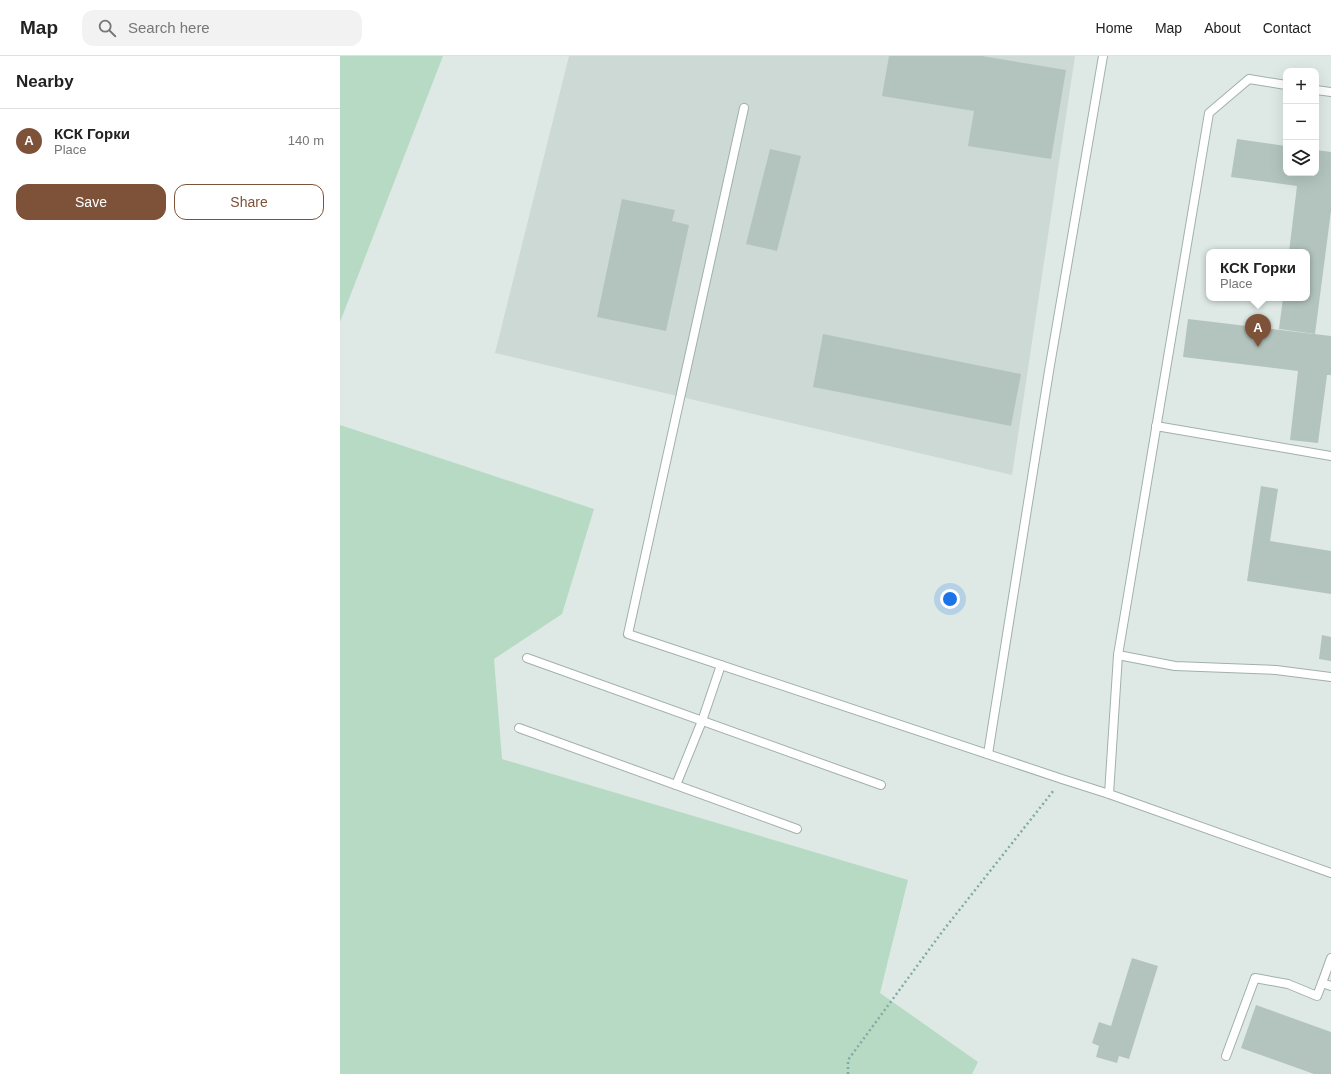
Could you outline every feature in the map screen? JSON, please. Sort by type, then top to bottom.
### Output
[{"type":"lane","points":[[988,754],[1049,371],[1103,56]]},
{"type":"lane","points":[[1109,794],[1118,655],[1209,113],[1249,79],[1283,85]]},
{"type":"lane","points":[[1319,90],[1331,92]]},
{"type":"lane","points":[[744,108],[628,634],[1062,780],[1109,794],[1331,873]]},
{"type":"lane","points":[[1156,426],[1331,456]]},
{"type":"lane","points":[[1118,655],[1175,666],[1276,670],[1331,677]]},
{"type":"lane","points":[[527,658],[881,785]]},
{"type":"lane","points":[[676,785],[702,721],[721,665]]},
{"type":"lane","points":[[519,728],[797,830]]},
{"type":"lane","points":[[1226,1056],[1255,978],[1288,984],[1317,996],[1331,958]]},
{"type":"lane","points":[[1322,983],[1331,986]]},
{"type":"path","points":[[848,1074],[848,1060],[942,932],[1062,780]]},
{"type":"shaded area","points":[[569,56],[1075,56],[1012,475],[495,353]]},
{"type":"green space","points":[[340,56],[443,56],[340,322]]},
{"type":"green space","points":[[340,425],[594,509],[562,614],[494,659],[502,759],[908,880],[880,993],[978,1062],[972,1074],[340,1074]]},
{"type":"building","points":[[889,56],[982,56],[1066,70],[1051,159],[968,146],[974,111],[882,96]]},
{"type":"building","points":[[1237,139],[1283,146],[1283,176],[1319,176],[1319,150],[1331,152],[1331,211],[1315,334],[1279,329],[1283,301],[1310,301],[1310,249],[1289,249],[1297,186],[1231,177]]},
{"type":"building","points":[[770,149],[801,156],[777,251],[746,244]]},
{"type":"building","points":[[622,199],[675,210],[672,221],[689,225],[666,331],[597,317]]},
{"type":"building","points":[[1188,319],[1331,336],[1331,375],[1327,375],[1318,443],[1290,440],[1298,371],[1183,357]]},
{"type":"building","points":[[823,334],[1021,374],[1011,426],[813,387]]},
{"type":"building","points":[[1261,486],[1278,489],[1270,541],[1331,551],[1331,594],[1247,581]]},
{"type":"building","points":[[1322,635],[1331,637],[1331,661],[1319,659]]},
{"type":"building","points":[[1132,958],[1158,966],[1129,1059],[1119,1056],[1117,1063],[1096,1057],[1099,1046],[1092,1043],[1099,1022],[1111,1026]]},
{"type":"building","points":[[1256,1005],[1331,1032],[1331,1074],[1314,1074],[1241,1048]]},
{"type":"place","name":"КСК Горки","points":[[1258,347]]}]
